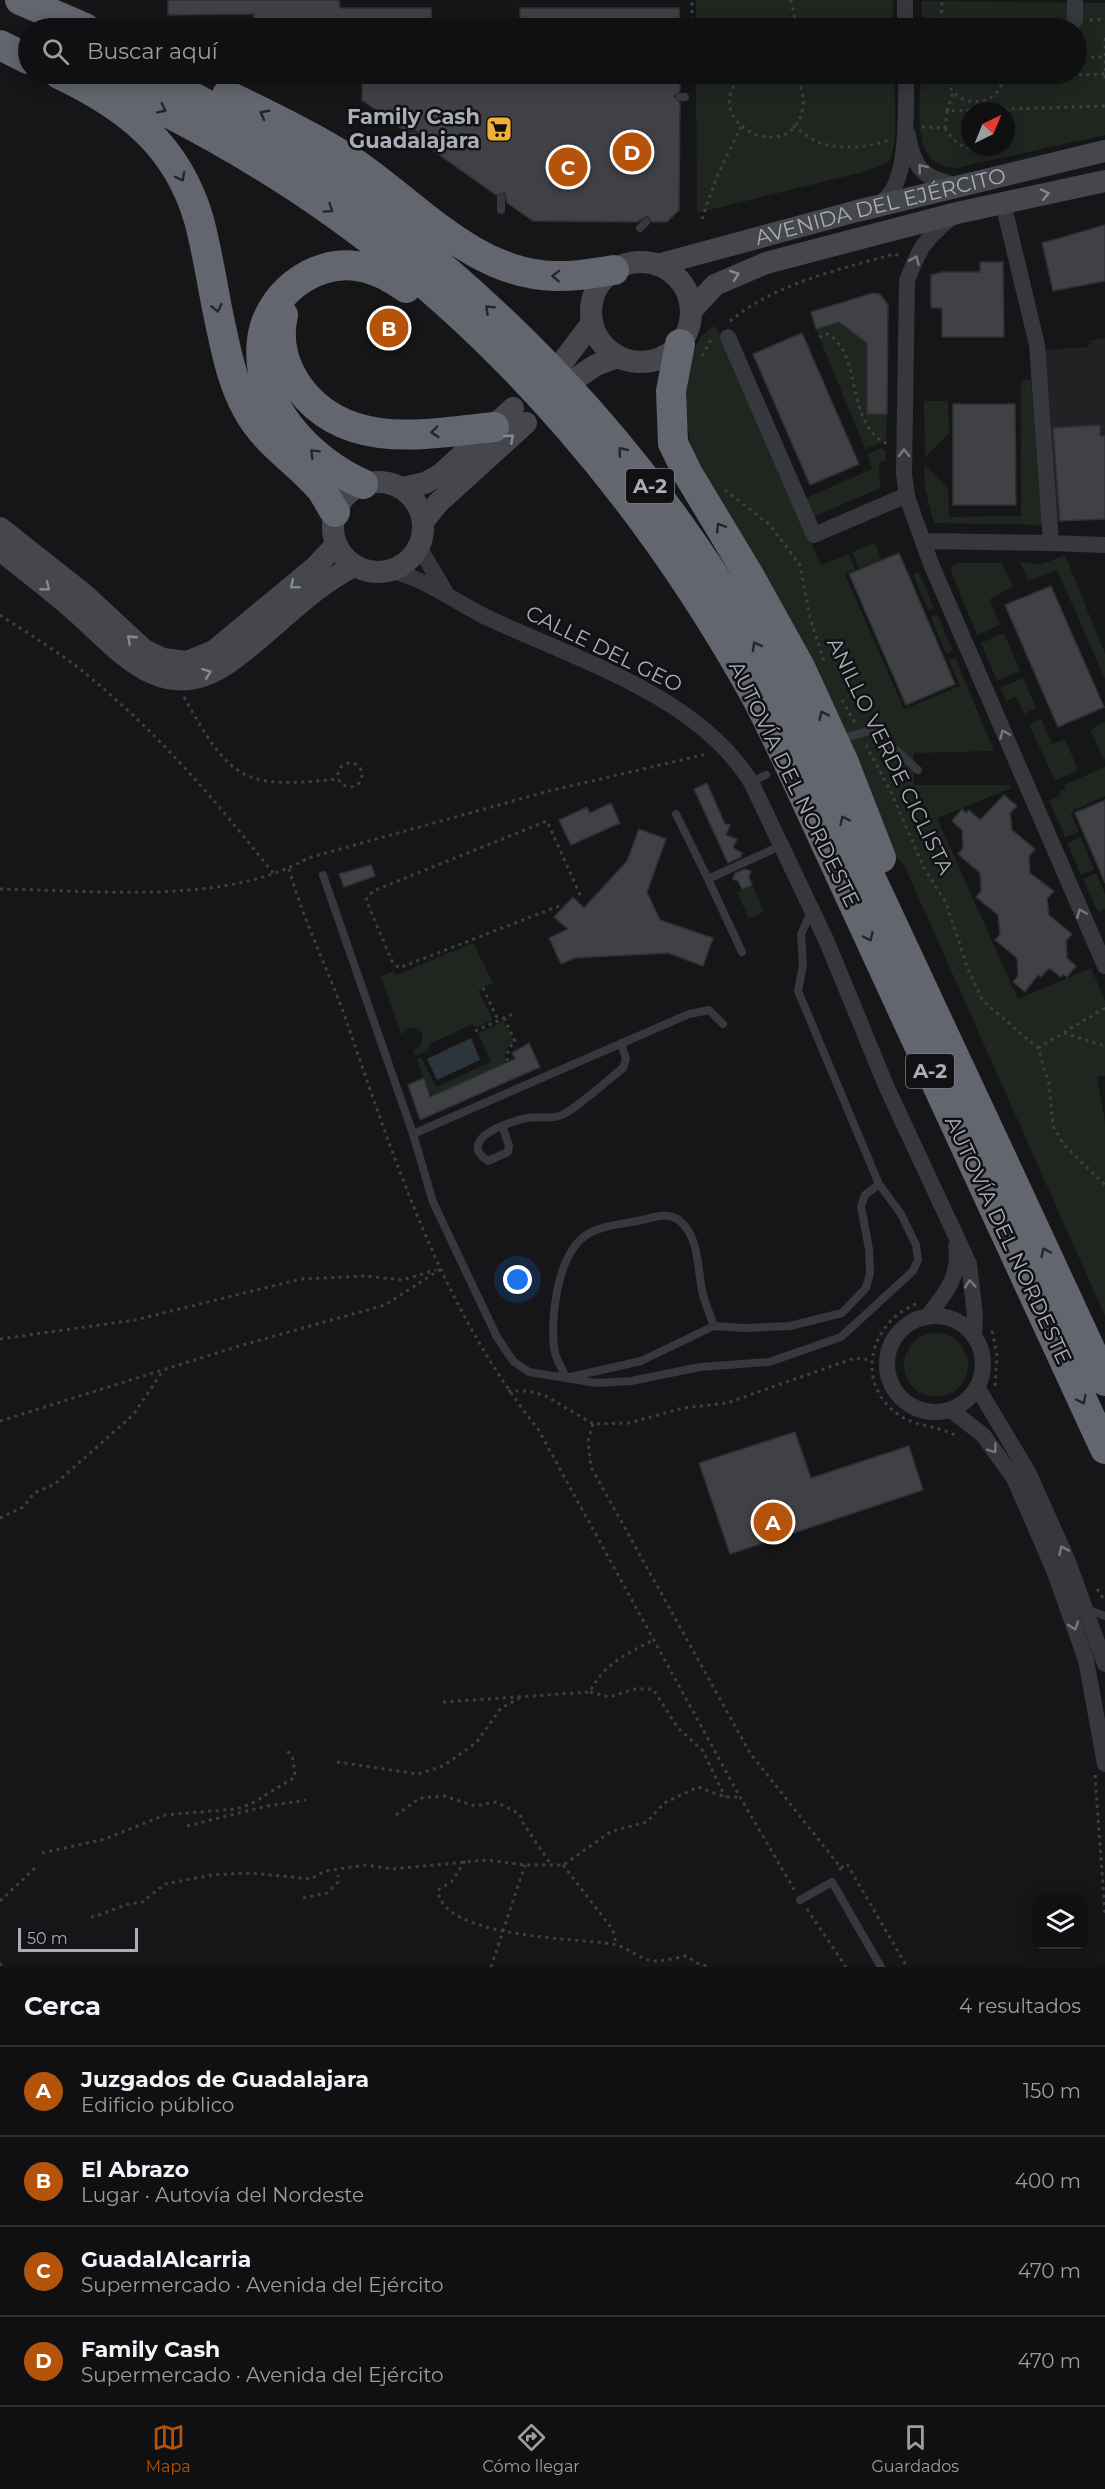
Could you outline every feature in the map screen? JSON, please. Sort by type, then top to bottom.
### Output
[{"type":"highway","points":[[20,0],[61,18]]},
{"type":"highway","points":[[0,3],[32,18]]},
{"type":"highway","points":[[0,31],[18,39]]},
{"type":"highway","points":[[0,45],[18,54]]},
{"type":"highway","points":[[77,84],[120,107],[155,137],[170,158],[183,180],[199,220],[223,337],[234,379],[247,409],[272,444],[323,491],[335,512]]},
{"type":"highway","name":"AUTOVÍA DEL NORDESTE","points":[[112,84],[169,112],[291,183],[357,230],[466,322],[507,362],[607,474],[672,561],[754,694],[802,791],[1105,1449]]},
{"type":"highway","name":"AUTOVÍA DEL NORDESTE","points":[[169,84],[304,163],[387,222],[494,314],[583,405],[620,447],[691,540],[749,633],[821,771],[1105,1381]]},
{"type":"highway","points":[[202,84],[260,112],[354,163],[458,240],[493,262],[512,270],[553,277],[614,270]]},
{"type":"highway","points":[[363,484],[334,470],[309,448],[284,418],[264,377],[262,341],[268,317],[281,296],[317,272],[344,265],[372,269],[396,281],[464,338],[528,402],[590,470],[754,694]]},
{"type":"highway","points":[[304,279],[283,315],[280,328],[282,355],[293,380],[314,405],[327,415],[358,429],[387,435],[511,419]]},
{"type":"highway","points":[[690,351],[671,391],[673,442],[688,474],[771,613],[824,716],[928,968],[958,1063]]},
{"type":"main road","name":"AVENIDA DEL EJÉRCITO","points":[[657,265],[877,207],[962,188],[1105,151]]},
{"type":"main road","name":"AVENIDA DEL EJÉRCITO","points":[[691,312],[715,285],[725,278],[766,263],[957,213],[1105,181]]},
{"type":"main road","points":[[634,263],[657,265],[674,275],[682,285],[691,312],[690,351],[645,362],[618,357],[606,348],[592,323],[591,311],[597,288],[614,270],[634,263]]},
{"type":"main road","points":[[592,323],[571,369],[596,365],[618,357]]},
{"type":"main road","points":[[402,488],[425,483],[441,474],[511,419]]},
{"type":"main road","points":[[423,522],[511,419]]},
{"type":"main road","points":[[383,482],[402,488],[420,509],[423,522],[419,547],[402,566],[390,571],[378,573],[354,566],[343,556],[336,545],[333,529],[335,512],[351,491],[363,484],[383,482]]},
{"type":"main road","points":[[0,528],[86,596],[144,650],[163,659],[187,662],[214,651],[314,568],[336,545]]},
{"type":"main road","points":[[0,550],[74,610],[134,665],[158,676],[174,680],[190,679],[224,666],[325,582],[354,566]]},
{"type":"street","points":[[905,0],[906,18]]},
{"type":"street","points":[[1075,0],[1075,18]]},
{"type":"street","points":[[906,84],[906,126],[911,153],[919,167],[930,178],[962,188]]},
{"type":"street","points":[[877,207],[894,189],[906,126]]},
{"type":"street","points":[[1003,203],[1037,345],[1044,544]]},
{"type":"street","points":[[957,213],[928,236],[915,258],[907,281],[904,450],[907,495],[922,541],[1105,966]]},
{"type":"street","points":[[723,332],[814,535],[907,495]]},
{"type":"street","points":[[922,541],[1098,544]]},
{"type":"street","points":[[419,547],[451,599]]},
{"type":"street","name":"CALLE DEL GEO","points":[[390,571],[425,582],[451,599],[637,686],[674,707],[726,749],[751,783],[827,942],[887,1088],[969,1264],[975,1315],[974,1336]]},
{"type":"street","name":"CALLE DEL GEO","points":[[926,1309],[950,1288],[956,1273],[959,1263],[955,1234]]},
{"type":"street","points":[[926,1309],[961,1324],[974,1336],[981,1353],[982,1370],[977,1387],[966,1401],[951,1410],[933,1413],[916,1409],[901,1399],[891,1385],[889,1376],[889,1350],[897,1334],[926,1309]]},
{"type":"street","points":[[977,1387],[1028,1472],[1087,1609],[1105,1664]]},
{"type":"street","points":[[951,1410],[982,1435],[1014,1478],[1054,1570],[1086,1660],[1100,1768]]},
{"type":"lane","points":[[401,138],[412,136]]},
{"type":"lane","points":[[501,198],[501,210]]},
{"type":"lane","points":[[850,736],[874,730],[918,770]]},
{"type":"lane","points":[[751,783],[766,775]]},
{"type":"lane","points":[[676,814],[742,952]]},
{"type":"lane","points":[[708,879],[780,846]]},
{"type":"lane","points":[[323,875],[413,1134],[433,1202],[497,1337],[513,1361],[529,1372],[596,1383],[631,1381],[700,1367],[770,1362],[841,1337],[913,1271],[918,1260],[916,1245],[901,1214],[879,1184],[798,991],[803,966],[801,934],[811,912]]},
{"type":"lane","points":[[413,1134],[689,1014],[709,1010],[723,1024]]},
{"type":"lane","points":[[503,1128],[526,1118],[561,1116],[623,1068],[626,1059],[621,1043]]},
{"type":"lane","points":[[566,1378],[641,1361],[714,1326],[744,1328],[790,1326],[842,1313],[855,1303],[866,1288],[870,1273],[861,1206],[865,1195],[879,1184]]},
{"type":"lane","points":[[566,1378],[556,1356],[553,1337],[555,1301],[563,1270],[573,1250],[585,1236],[605,1228],[663,1215],[674,1216],[685,1226],[693,1240],[703,1294],[714,1326]]},
{"type":"lane","points":[[1087,1609],[1105,1617]]},
{"type":"lane","points":[[800,1900],[832,1882],[881,1967]]},
{"type":"path","points":[[692,0],[692,18]]},
{"type":"path","points":[[791,0],[795,18]]},
{"type":"path","points":[[941,18],[942,0]]},
{"type":"path","points":[[1105,38],[1105,83]]},
{"type":"path","points":[[1087,58],[1104,57]]},
{"type":"path","points":[[1087,74],[1105,74]]},
{"type":"path","points":[[736,84],[731,103],[741,127],[765,138],[782,135],[801,116],[804,99],[799,84]]},
{"type":"path","points":[[949,84],[953,93],[970,102],[988,99],[995,94],[1000,84]]},
{"type":"path","points":[[953,93],[947,111],[945,128],[957,144],[961,145]]},
{"type":"path","points":[[1015,110],[1105,105]]},
{"type":"path","points":[[947,111],[961,111]]},
{"type":"path","points":[[793,126],[819,142],[859,146],[886,142],[906,126],[945,128]]},
{"type":"path","points":[[702,219],[717,176],[741,127]]},
{"type":"path","points":[[690,351],[723,332],[759,301],[815,276],[894,254],[915,258]]},
{"type":"path","points":[[819,337],[828,334],[841,348],[862,419],[883,442],[904,450]]},
{"type":"path","name":"ANILLO VERDE CICLISTA","points":[[720,484],[770,525],[800,565],[810,618],[826,665]]},
{"type":"path","points":[[0,615],[72,663],[148,729],[212,796],[273,873]]},
{"type":"path","points":[[174,680],[206,736],[227,763],[243,774],[264,782],[292,783],[339,778]]},
{"type":"path","name":"ANILLO VERDE CICLISTA","points":[[841,698],[891,792],[924,868],[946,903],[969,972],[983,1001],[1038,1048]]},
{"type":"path","points":[[0,888],[165,892],[220,886],[289,869],[308,858],[514,801],[726,749]]},
{"type":"path","points":[[348,763],[358,766],[361,770],[361,780],[352,787],[342,784],[339,778],[339,769],[348,763]]},
{"type":"path","points":[[559,906],[399,968],[392,961],[366,900],[373,891],[547,821],[581,897]]},
{"type":"path","points":[[289,869],[299,904],[324,960],[411,1204],[441,1269],[508,1391],[538,1429],[740,1797],[800,1900],[846,1967]]},
{"type":"path","points":[[483,988],[498,1020]]},
{"type":"path","points":[[1105,1008],[1038,1048],[1049,1084],[1053,1126],[1064,1145],[1105,1185]]},
{"type":"path","points":[[475,1031],[514,1013]]},
{"type":"path","points":[[504,1018],[515,1041],[508,1050],[507,1061]]},
{"type":"path","points":[[1064,1033],[1105,1046]]},
{"type":"path","points":[[0,1339],[135,1320],[301,1279],[366,1276],[402,1280],[441,1269]]},
{"type":"path","points":[[0,1421],[386,1305],[441,1269]]},
{"type":"path","points":[[926,1309],[903,1310],[884,1326],[878,1336],[872,1360],[878,1390],[897,1414],[907,1420],[951,1433],[961,1439]]},
{"type":"path","points":[[508,1391],[529,1391],[546,1396],[593,1424],[629,1423],[683,1408],[727,1403],[855,1358],[872,1360]]},
{"type":"path","points":[[0,1518],[23,1506],[34,1493],[55,1484],[133,1415],[164,1370]]},
{"type":"path","points":[[593,1424],[588,1441],[591,1467],[750,1753],[841,1868]]},
{"type":"path","points":[[590,1692],[597,1676],[616,1660],[653,1640]]},
{"type":"path","points":[[443,1701],[590,1692],[609,1697],[635,1689],[653,1689],[678,1728],[703,1751],[725,1797]]},
{"type":"path","points":[[337,1762],[418,1774],[443,1766],[476,1743],[501,1708],[524,1696]]},
{"type":"path","points":[[42,1853],[105,1839],[165,1815],[202,1814],[251,1804],[295,1777],[293,1759],[287,1750]]},
{"type":"path","points":[[1100,1768],[1105,1914]]},
{"type":"path","points":[[563,1865],[612,1831],[647,1821],[664,1803],[698,1787],[725,1797],[740,1797]]},
{"type":"path","points":[[396,1815],[420,1798],[444,1796],[475,1806],[496,1803],[520,1814],[523,1823],[550,1863]]},
{"type":"path","points":[[187,1826],[267,1806],[306,1800]]},
{"type":"path","points":[[91,1917],[110,1913],[132,1902],[141,1903],[165,1884],[212,1875],[250,1873],[311,1879],[325,1871],[366,1865],[392,1869],[487,1860],[525,1865],[550,1863],[563,1865],[614,1930],[616,1944]]},
{"type":"path","points":[[465,1861],[452,1882],[438,1890],[439,1898],[457,1914],[501,1932],[616,1944],[653,1961],[686,1956],[699,1964],[711,1967]]},
{"type":"path","points":[[832,1882],[841,1868],[847,1864],[907,1967]]},
{"type":"path","points":[[491,1967],[525,1865]]},
{"type":"path","points":[[0,1901],[35,1868]]},
{"type":"path","points":[[303,1898],[327,1893],[338,1882],[338,1875]]},
{"type":"path","points":[[0,1963],[2,1967]]},
{"type":"shaded area","points":[[696,0],[893,0],[893,18],[696,18]]},
{"type":"shaded area","points":[[922,1],[1105,3],[1105,135],[1015,155],[1015,102],[961,102],[961,156],[1010,156],[956,168],[941,165],[930,157],[921,133],[919,118],[921,84],[1087,84],[1087,18],[922,18]]},
{"type":"shaded area","points":[[696,84],[894,84],[894,144],[889,160],[884,164],[863,172],[697,213]]},
{"type":"shaded area","points":[[840,322],[867,341],[868,414],[887,414],[886,441],[865,449],[816,329]]},
{"type":"shaded area","points":[[714,326],[724,340],[821,565],[849,554],[855,570],[845,574],[904,709],[960,686],[949,660],[955,657],[994,751],[914,753],[914,785],[1010,785],[1011,788],[937,818],[1018,999],[1091,968],[1105,1001],[1105,1076],[1097,1077],[1105,1122],[1105,1316],[905,867],[897,858],[852,748],[692,449],[682,401],[693,353],[701,336]]},
{"type":"shaded area","points":[[1105,338],[1105,519],[1057,522],[1045,350],[1089,347],[1089,341]]},
{"type":"shaded area","points":[[1031,380],[1042,525],[934,523],[925,488],[924,464],[948,487],[949,517],[1021,516],[1021,381]]},
{"type":"shaded area","points":[[924,401],[948,401],[949,433],[925,457]]},
{"type":"shaded area","points":[[882,448],[886,452],[886,461],[879,462],[880,488],[811,518],[803,499],[872,469],[867,454]]},
{"type":"shaded area","points":[[875,543],[881,559],[859,568],[852,552]]},
{"type":"shaded area","points":[[1065,555],[1105,654],[1105,679],[1057,570],[1028,581],[1020,562],[1042,564]]},
{"type":"shaded area","points":[[956,563],[1002,563],[1013,587],[990,599],[1000,625],[977,635],[952,574],[951,567]]},
{"type":"shaded area","points":[[919,572],[934,608],[928,610],[913,574]]},
{"type":"shaded area","points":[[937,614],[953,651],[946,654],[931,617]]},
{"type":"shaded area","points":[[1004,633],[1020,671],[997,681],[981,643]]},
{"type":"shaded area","points":[[1023,678],[1036,708],[1024,714],[1016,697],[1006,701],[1000,688]]},
{"type":"shaded area","points":[[1041,719],[1052,744],[1065,739],[1078,770],[1055,781],[1029,724]]},
{"type":"shaded area","points":[[1105,722],[1105,759],[1104,760],[1090,730]]},
{"type":"shaded area","points":[[1105,767],[1105,796],[1077,809],[1074,808],[1070,817],[1073,818],[1079,832],[1065,837],[1049,800],[1060,796],[1059,791],[1066,789],[1064,785]]},
{"type":"shaded area","points":[[1081,837],[1094,870],[1081,875],[1067,843]]},
{"type":"shaded area","points":[[1096,873],[1105,894],[1105,909],[1098,912],[1083,879]]},
{"type":"shaded area","points":[[752,885],[764,911],[749,919],[737,892]]},
{"type":"shaded area","points":[[473,943],[493,983],[478,991],[493,1020],[475,1028],[472,1024],[430,1044],[428,1050],[416,1056],[413,1050],[421,1046],[423,1035],[418,1029],[411,1028],[401,1034],[381,976],[394,971],[396,975]]},
{"type":"shaded area","points":[[504,1021],[514,1041],[505,1051],[505,1064],[436,1095],[428,1092],[417,1059],[421,1057],[436,1087],[491,1062],[478,1033]]},
{"type":"shaded area","points":[[471,1038],[480,1060],[437,1080],[427,1059]]},
{"type":"shaded area","points":[[936,1333],[954,1339],[962,1347],[968,1365],[962,1383],[954,1391],[936,1397],[918,1391],[910,1383],[904,1365],[910,1347],[918,1339]]},
{"type":"building","points":[[168,0],[339,0],[340,8],[431,8],[432,18],[254,18],[254,14],[168,15]]},
{"type":"building","points":[[520,8],[679,8],[680,18],[520,18]]},
{"type":"building","points":[[362,84],[680,84],[680,91],[674,96],[680,103],[679,210],[667,222],[652,222],[647,216],[637,222],[533,221],[507,203],[505,193],[496,195],[418,140],[419,134],[416,130],[405,131],[362,100]]},
{"type":"building","points":[[1105,225],[1105,281],[1053,291],[1042,243]]},
{"type":"building","points":[[980,262],[1003,262],[1004,337],[942,337],[942,308],[931,308],[931,275],[942,272],[980,272]]},
{"type":"building","points":[[873,293],[880,294],[888,305],[887,414],[867,414],[867,343],[839,322],[816,329],[811,312]]},
{"type":"building","points":[[802,333],[859,464],[810,485],[753,354]]},
{"type":"building","points":[[953,404],[1015,404],[1016,505],[953,505]]},
{"type":"building","points":[[1100,425],[1100,436],[1105,436],[1105,519],[1060,521],[1053,428]]},
{"type":"building","points":[[899,553],[955,684],[906,705],[849,574]]},
{"type":"building","points":[[1051,586],[1104,707],[1058,727],[1005,605]]},
{"type":"building","points":[[707,783],[725,824],[730,825],[726,835],[737,839],[733,848],[742,853],[741,857],[728,863],[694,789]]},
{"type":"building","points":[[1004,795],[1017,806],[1010,813],[1012,830],[1035,849],[1029,856],[1030,873],[1054,891],[1047,899],[1049,915],[1072,934],[1066,941],[1067,958],[1076,966],[1067,977],[1063,974],[1061,977],[1049,968],[1041,977],[1038,975],[1025,992],[1013,982],[1018,976],[1017,958],[995,940],[1000,934],[998,915],[976,897],[981,891],[980,873],[958,854],[963,848],[962,830],[952,821],[962,809],[966,813],[969,810],[980,820]]},
{"type":"building","points":[[1105,800],[1105,883],[1075,813]]},
{"type":"building","points":[[611,803],[620,823],[571,845],[559,820],[587,807],[590,813]]},
{"type":"building","points":[[639,829],[666,839],[647,892],[660,920],[713,938],[703,966],[668,953],[575,958],[561,964],[549,938],[568,929],[554,917],[573,897],[584,908],[627,861]]},
{"type":"building","points":[[371,865],[375,876],[344,887],[339,874]]},
{"type":"building","points":[[745,869],[751,871],[749,877],[752,885],[742,889],[738,881],[733,879],[735,873]]},
{"type":"building","points":[[529,1043],[540,1067],[420,1120],[408,1085],[424,1078],[430,1097],[515,1059],[512,1053]]},
{"type":"building","points":[[795,1432],[811,1478],[909,1446],[923,1490],[730,1554],[699,1463]]},
{"type":"place","name":"Family Cash Guadalajara","points":[[499,129]]},
{"type":"place","name":"Family Cash","points":[[632,152]]},
{"type":"place","name":"GuadalAlcarria","points":[[568,167]]},
{"type":"place","name":"El Abrazo","points":[[389,328]]},
{"type":"place","name":"Juzgados de Guadalajara","points":[[773,1522]]}]
